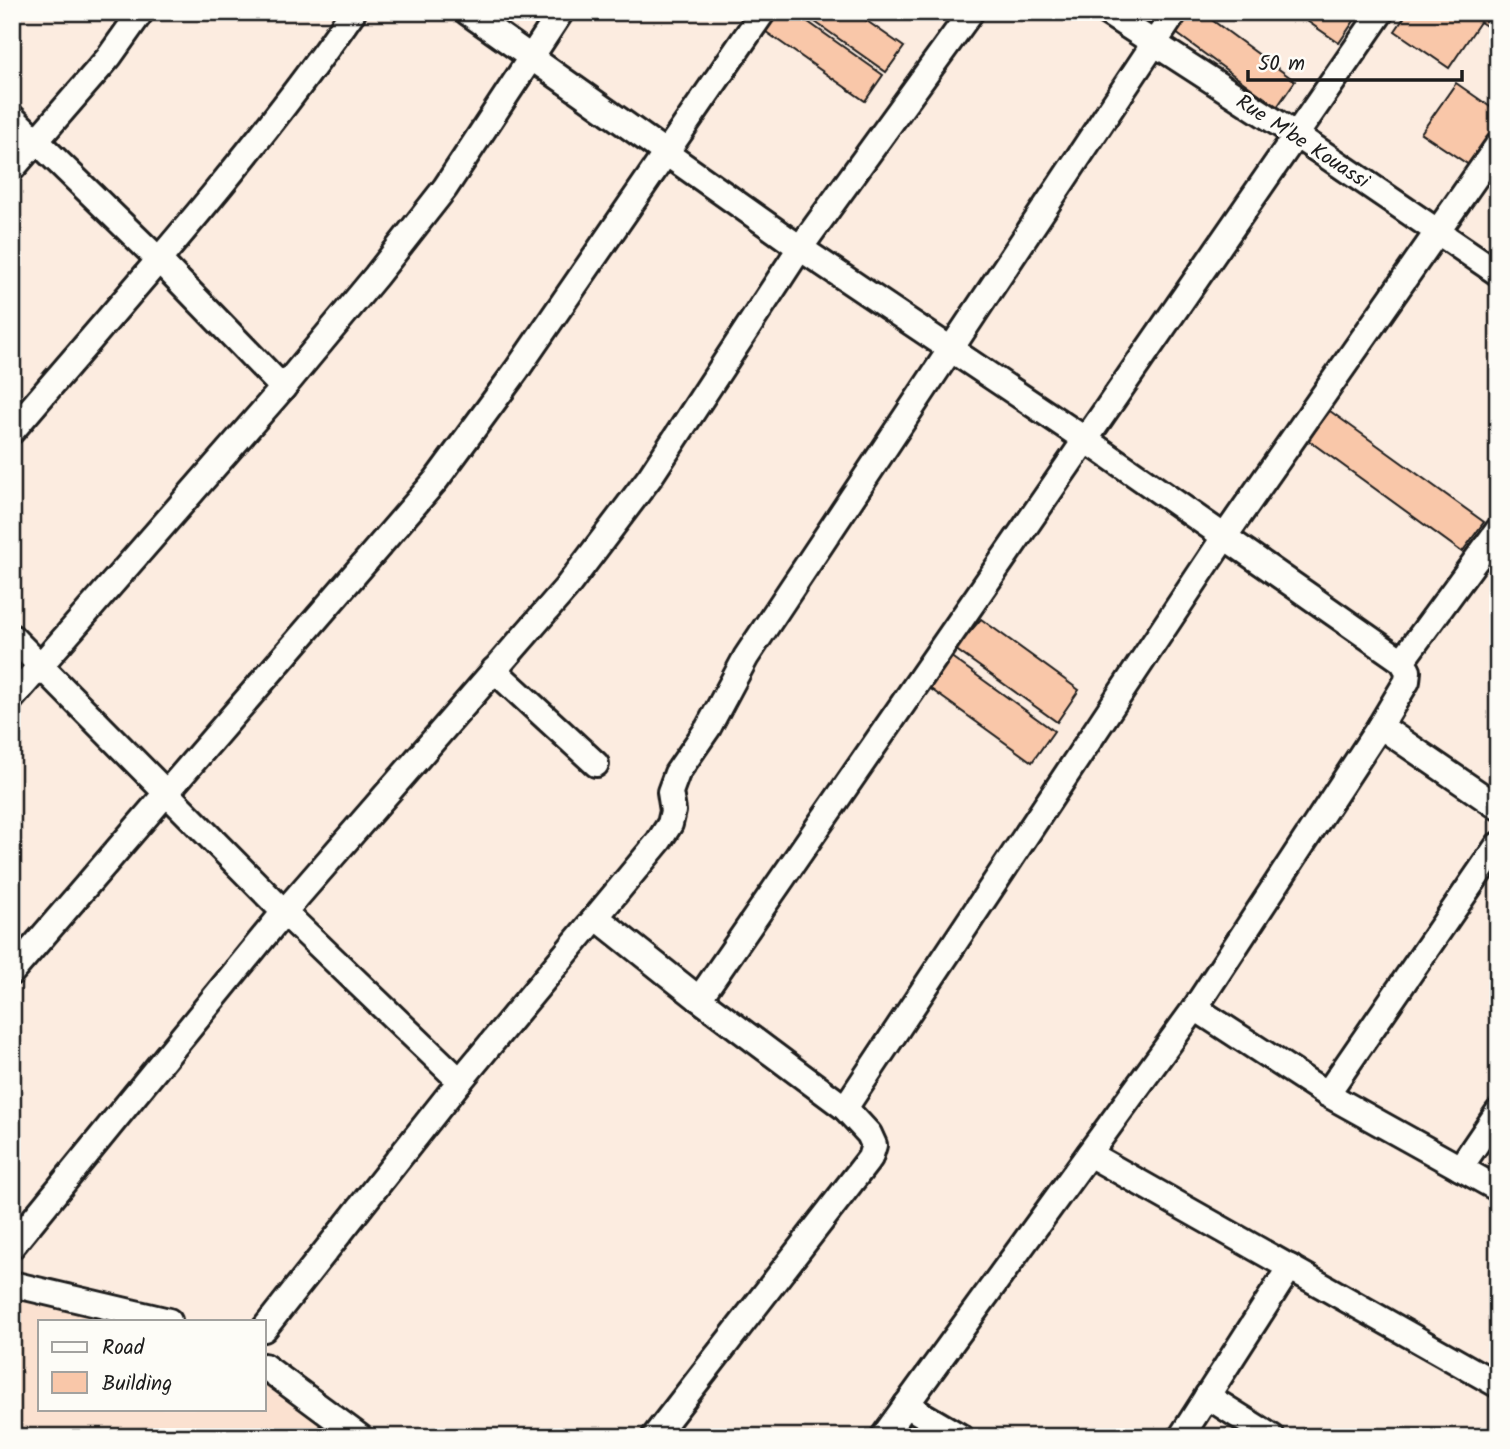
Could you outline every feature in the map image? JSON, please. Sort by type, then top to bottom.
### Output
[{"type":"street","points":[[12,169],[109,57],[141,12]]},
{"type":"street","points":[[12,431],[159,260],[274,120],[353,12]]},
{"type":"street","points":[[467,12],[800,248],[950,347],[1225,536],[1402,661],[1408,671],[1407,681],[1380,726],[1195,1008],[883,1437]]},
{"type":"street","points":[[12,698],[376,276],[445,188],[561,12]]},
{"type":"street","points":[[12,972],[436,480],[516,371],[763,12]]},
{"type":"street","points":[[12,1246],[284,912],[566,588],[650,477],[800,248],[971,12]]},
{"type":"street","name":"Rue M'be Kouassi","points":[[1106,12],[1296,135],[1498,273]]},
{"type":"street","points":[[266,1326],[460,1081],[659,841],[670,824],[673,811],[670,792],[677,773],[708,728],[746,657],[1175,12]]},
{"type":"street","points":[[699,999],[1381,12]]},
{"type":"street","points":[[12,117],[159,260],[282,388]]},
{"type":"street","points":[[845,1108],[1225,536],[1498,145]]},
{"type":"street","points":[[1402,661],[1498,530]]},
{"type":"street","points":[[12,637],[284,912],[460,1081]]},
{"type":"street","points":[[494,670],[596,764]]},
{"type":"street","points":[[1380,726],[1498,807]]},
{"type":"street","points":[[1327,1094],[1498,845]]},
{"type":"street","points":[[596,917],[699,999],[845,1108],[869,1134],[874,1145],[870,1157],[654,1437]]},
{"type":"street","points":[[1195,1008],[1327,1094],[1498,1189]]},
{"type":"street","points":[[1460,1168],[1498,1112]]},
{"type":"street","points":[[1089,1154],[1498,1385]]},
{"type":"street","points":[[1181,1437],[1290,1267]]},
{"type":"street","points":[[12,1284],[165,1320]]},
{"type":"street","points":[[266,1367],[360,1437]]},
{"type":"street","points":[[1207,1396],[1272,1437]]},
{"type":"street","points":[[906,1405],[961,1437]]},
{"type":"shaded area","points":[[12,1284],[165,1320],[38,1320],[38,1410],[266,1410],[266,1367],[360,1437],[12,1437]]},
{"type":"building","points":[[769,12],[794,12],[883,75],[865,101],[759,27]]},
{"type":"building","points":[[801,12],[854,12],[904,47],[886,72]]},
{"type":"building","points":[[1184,12],[1201,12],[1295,81],[1277,107],[1172,30]]},
{"type":"building","points":[[1294,12],[1360,12],[1339,43]]},
{"type":"building","points":[[1408,12],[1498,12],[1498,33],[1480,22],[1449,68],[1395,31]]},
{"type":"building","points":[[1456,83],[1496,111],[1491,133],[1469,165],[1421,133]]},
{"type":"building","points":[[1330,411],[1484,522],[1462,552],[1308,440]]},
{"type":"building","points":[[981,619],[1079,690],[1057,722],[955,649]]},
{"type":"building","points":[[950,656],[1054,731],[1032,762],[928,687]]}]
